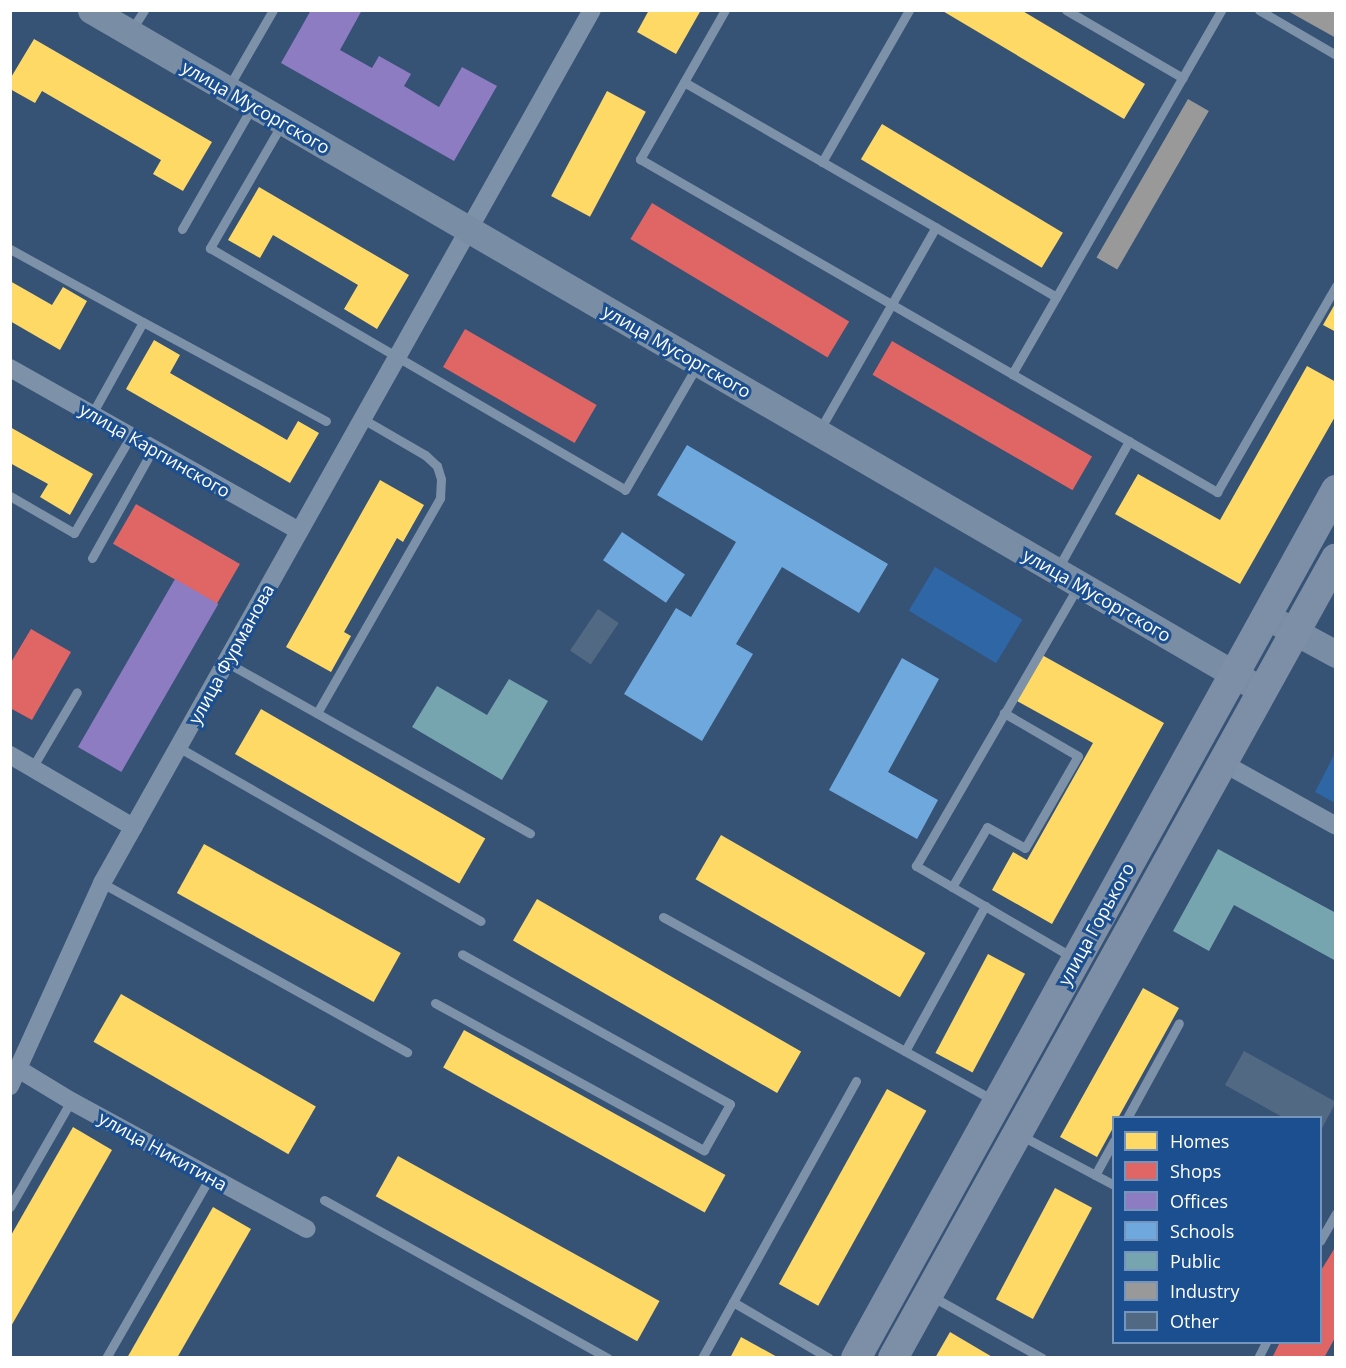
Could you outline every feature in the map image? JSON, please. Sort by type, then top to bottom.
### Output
[{"type":"main road","name":"улица Горького","points":[[856,1358],[1335,490]]},
{"type":"main road","name":"улица Горького","points":[[893,1358],[1335,558]]},
{"type":"street","name":"улица Мусоргского","points":[[91,10],[1263,691]]},
{"type":"street","name":"улица Фурманова","points":[[15,1078],[102,883],[592,10]]},
{"type":"street","name":"улица Карпинского","points":[[10,368],[299,531]]},
{"type":"street","points":[[1266,616],[1335,654]]},
{"type":"street","points":[[10,755],[134,827]]},
{"type":"street","points":[[1223,762],[1335,826]]},
{"type":"street","name":"улица Никитина","points":[[15,1078],[71,1101],[307,1229]]},
{"type":"lane","points":[[130,33],[144,10]]},
{"type":"lane","points":[[227,90],[273,10]]},
{"type":"lane","points":[[725,10],[640,159],[1217,492],[1335,285]]},
{"type":"lane","points":[[822,162],[909,10]]},
{"type":"lane","points":[[1066,10],[1182,78]]},
{"type":"lane","points":[[1012,374],[1221,10]]},
{"type":"lane","points":[[1259,10],[1335,54]]},
{"type":"lane","points":[[684,82],[1056,297]]},
{"type":"lane","points":[[182,229],[253,105]]},
{"type":"lane","points":[[283,122],[210,248],[625,490],[698,363]]},
{"type":"lane","points":[[818,433],[936,227]]},
{"type":"lane","points":[[10,249],[326,421]]},
{"type":"lane","points":[[92,414],[143,322]]},
{"type":"lane","points":[[317,713],[440,498],[441,479],[437,466],[425,456],[363,419]]},
{"type":"lane","points":[[10,496],[74,533],[131,436]]},
{"type":"lane","points":[[1077,960],[916,866],[1004,714],[1129,441]]},
{"type":"lane","points":[[92,558],[153,449]]},
{"type":"lane","points":[[226,662],[530,833]]},
{"type":"lane","points":[[32,768],[77,692]]},
{"type":"lane","points":[[952,887],[987,827],[1025,848],[1078,756],[1004,714]]},
{"type":"lane","points":[[178,747],[481,921]]},
{"type":"lane","points":[[102,883],[407,1052]]},
{"type":"lane","points":[[905,1051],[985,906]]},
{"type":"lane","points":[[663,917],[997,1102]]},
{"type":"lane","points":[[435,1003],[704,1150],[730,1104],[462,954]]},
{"type":"lane","points":[[1128,1116],[1179,1023]]},
{"type":"lane","points":[[702,1358],[856,1081]]},
{"type":"lane","points":[[10,1206],[71,1101]]},
{"type":"lane","points":[[1017,1134],[1112,1184]]},
{"type":"lane","points":[[1095,1175],[1112,1143]]},
{"type":"lane","points":[[106,1358],[210,1177]]},
{"type":"lane","points":[[324,1200],[608,1358]]},
{"type":"lane","points":[[1322,1237],[1335,1213]]},
{"type":"lane","points":[[928,1295],[1042,1358]]},
{"type":"lane","points":[[733,1302],[829,1358]]},
{"type":"lane","points":[[1258,1358],[1265,1344]]},
{"type":"shaded area","points":[[935,567],[1022,620],[996,663],[909,611]]},
{"type":"shaded area","points":[[1335,753],[1335,803],[1315,792]]},
{"type":"building: Homes","points":[[649,10],[701,10],[676,54],[637,32]]},
{"type":"building: Homes","points":[[941,10],[1021,10],[1145,84],[1124,119]]},
{"type":"building: Homes","points":[[34,39],[212,142],[183,191],[153,174],[161,160],[42,91],[35,103],[10,89],[10,79]]},
{"type":"building: Homes","points":[[607,91],[646,112],[590,217],[551,196]]},
{"type":"building: Homes","points":[[882,124],[1063,233],[1042,268],[861,159]]},
{"type":"building: Homes","points":[[259,187],[409,275],[377,329],[344,309],[358,285],[273,235],[260,258],[228,240]]},
{"type":"building: Homes","points":[[10,281],[52,305],[63,287],[87,301],[60,350],[10,321]]},
{"type":"building: Homes","points":[[1336,302],[1336,332],[1323,325]]},
{"type":"building: Homes","points":[[154,340],[180,355],[170,373],[287,440],[298,421],[319,433],[290,483],[126,389]]},
{"type":"building: Homes","points":[[1307,366],[1336,382],[1336,415],[1240,584],[1115,514],[1138,474],[1220,520]]},
{"type":"building: Homes","points":[[10,427],[93,474],[70,515],[40,497],[48,484],[10,463]]},
{"type":"building: Homes","points":[[380,480],[424,505],[403,542],[397,538],[344,632],[351,636],[331,672],[286,647]]},
{"type":"building: Homes","points":[[1042,655],[1164,723],[1052,924],[992,890],[1013,852],[1027,860],[1093,743],[1017,701]]},
{"type":"building: Homes","points":[[261,709],[485,838],[459,884],[235,754]]},
{"type":"building: Homes","points":[[721,835],[925,953],[900,997],[696,879]]},
{"type":"building: Homes","points":[[204,844],[401,953],[374,1002],[177,893]]},
{"type":"building: Homes","points":[[537,899],[801,1052],[777,1093],[513,941]]},
{"type":"building: Homes","points":[[988,954],[1025,974],[973,1073],[935,1053]]},
{"type":"building: Homes","points":[[1143,988],[1179,1008],[1119,1116],[1112,1116],[1112,1130],[1097,1157],[1060,1137]]},
{"type":"building: Homes","points":[[121,994],[316,1106],[288,1154],[94,1042]]},
{"type":"building: Homes","points":[[464,1030],[726,1175],[705,1213],[443,1068]]},
{"type":"building: Homes","points":[[887,1089],[926,1111],[818,1306],[779,1284]]},
{"type":"building: Homes","points":[[73,1127],[112,1150],[10,1328],[10,1237]]},
{"type":"building: Homes","points":[[398,1156],[660,1301],[637,1341],[376,1196]]},
{"type":"building: Homes","points":[[1055,1188],[1092,1208],[1033,1319],[996,1299]]},
{"type":"building: Homes","points":[[213,1207],[251,1229],[177,1358],[127,1358]]},
{"type":"building: Homes","points":[[950,1332],[994,1358],[935,1358]]},
{"type":"building: Homes","points":[[741,1337],[779,1358],[730,1358]]},
{"type":"building: Shops","points":[[652,203],[849,321],[828,357],[630,239]]},
{"type":"building: Shops","points":[[465,329],[597,405],[575,443],[443,367]]},
{"type":"building: Shops","points":[[892,341],[1092,456],[1073,490],[872,375]]},
{"type":"building: Shops","points":[[136,504],[240,564],[217,604],[113,544]]},
{"type":"building: Shops","points":[[31,629],[71,652],[32,720],[10,708],[10,664]]},
{"type":"building: Shops","points":[[1336,1246],[1336,1336],[1324,1358],[1272,1358],[1279,1344],[1322,1344],[1322,1269]]},
{"type":"building: Offices","points":[[311,10],[362,10],[340,50],[372,68],[379,56],[411,74],[404,86],[439,107],[462,67],[497,86],[454,161],[281,63]]},
{"type":"building: Offices","points":[[175,579],[218,604],[121,772],[78,747]]},
{"type":"building: Schools","points":[[687,445],[888,564],[859,613],[782,567],[736,644],[753,654],[702,741],[624,694],[676,608],[691,617],[736,542],[657,495]]},
{"type":"building: Schools","points":[[622,532],[685,574],[666,603],[603,560]]},
{"type":"building: Schools","points":[[902,658],[939,679],[888,772],[938,800],[917,839],[829,790]]},
{"type":"building: Public","points":[[509,679],[548,701],[502,780],[412,727],[437,686],[487,715]]},
{"type":"building: Public","points":[[1218,849],[1336,913],[1336,961],[1234,905],[1209,951],[1173,931]]},
{"type":"building: Industry","points":[[1286,10],[1336,10],[1336,38]]},
{"type":"building: Industry","points":[[1188,99],[1209,111],[1117,269],[1096,257]]},
{"type":"building: Other","points":[[598,609],[619,623],[591,664],[570,650]]},
{"type":"building: Other","points":[[1244,1051],[1336,1102],[1322,1128],[1322,1116],[1280,1116],[1225,1085]]}]
